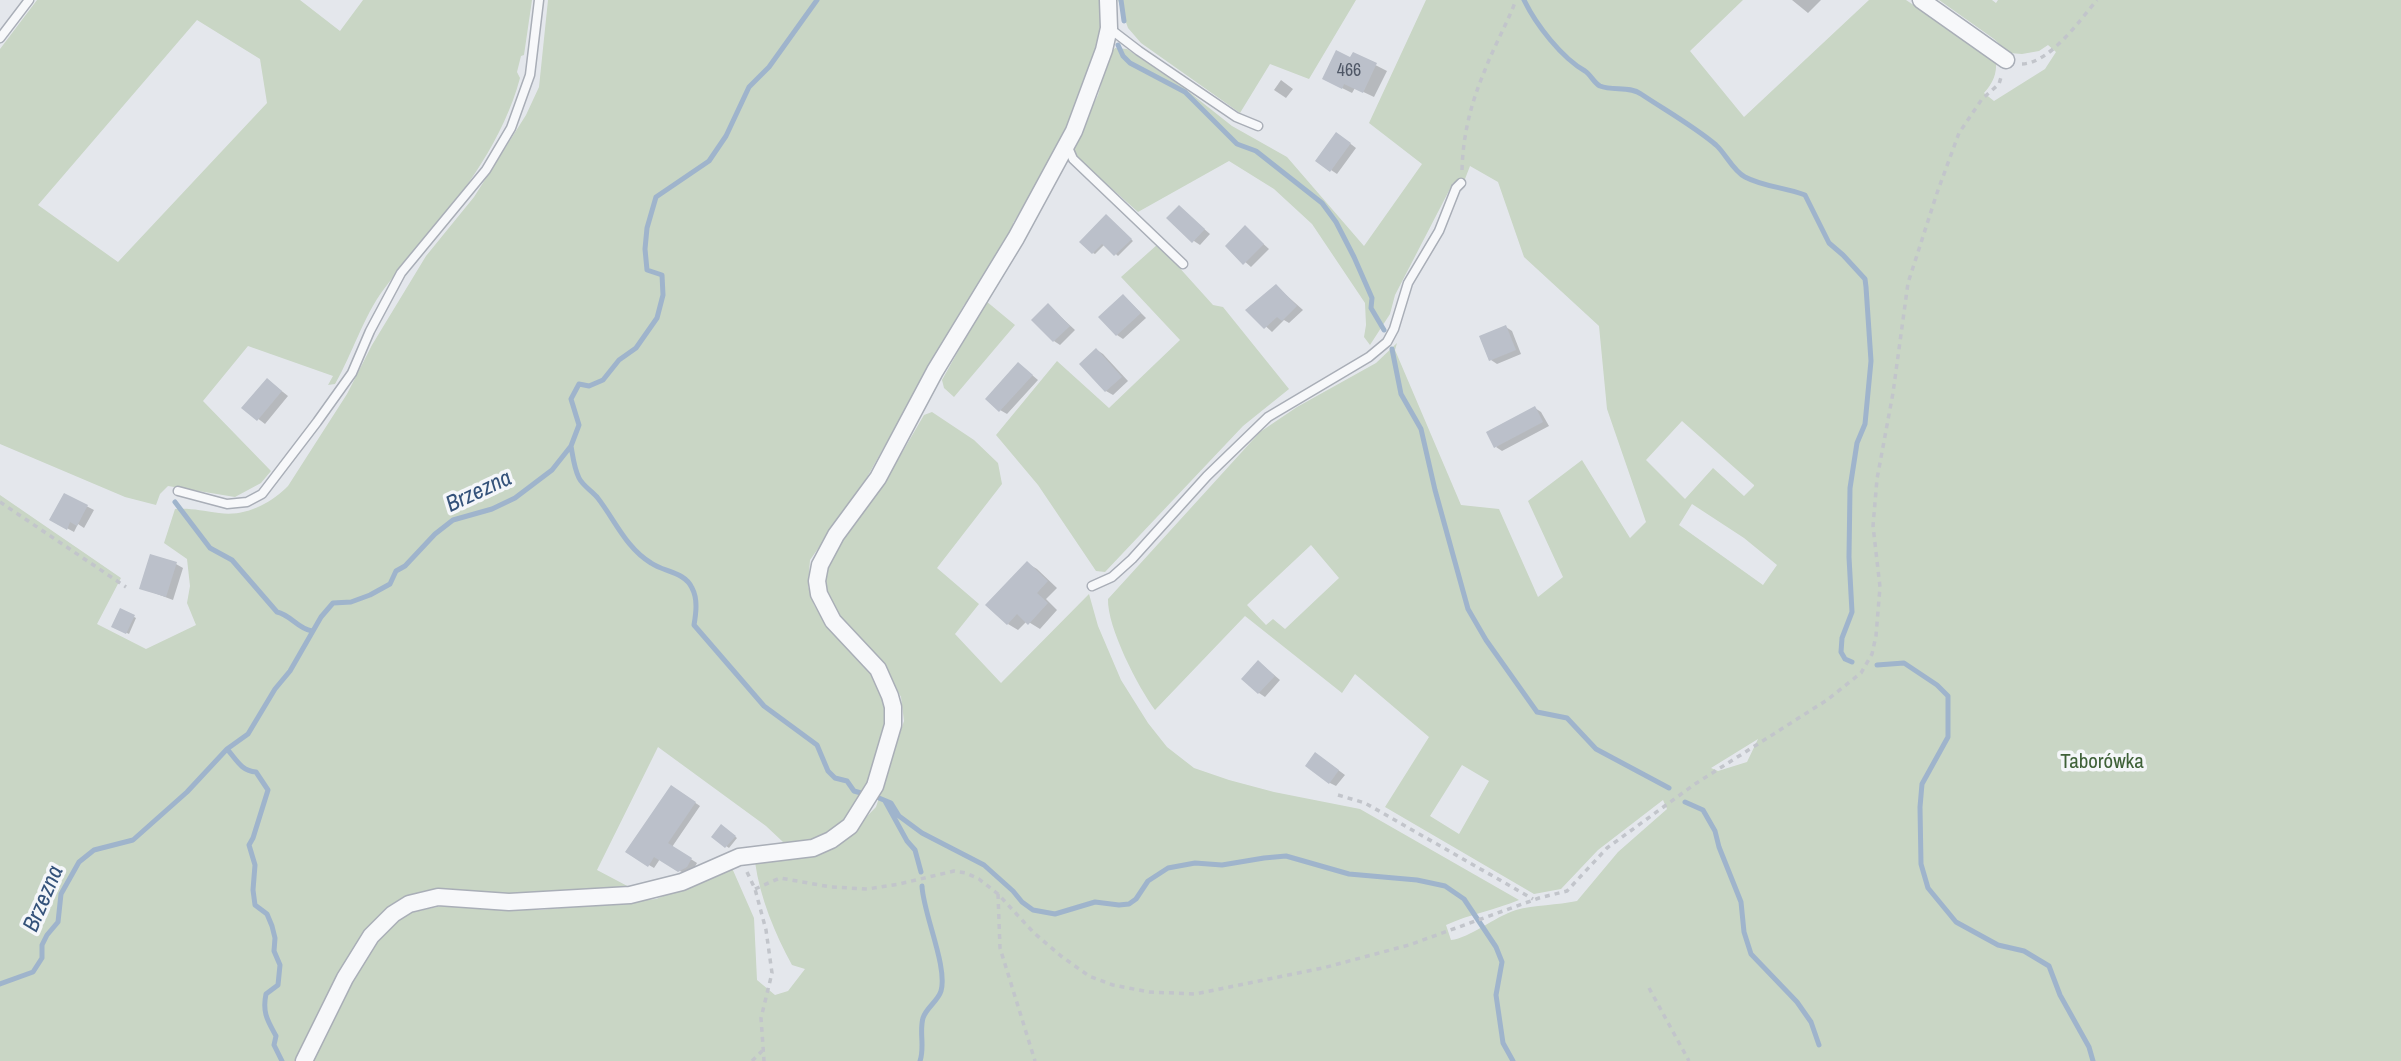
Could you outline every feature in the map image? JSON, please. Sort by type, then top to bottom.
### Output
[{"type":"street","points":[[304,1061],[345,978],[371,936],[393,914],[409,904],[438,897],[509,902],[630,895],[682,882],[739,857],[813,848],[850,826],[875,786],[893,725],[890,696],[878,669],[833,621],[819,594],[817,581],[820,565],[836,535],[878,478],[935,371],[1016,238],[1067,145],[1091,89],[1109,28],[1108,0]]},
{"type":"street","points":[[1921,0],[2006,60]]},
{"type":"lane","points":[[0,38],[29,0]]},
{"type":"lane","points":[[178,491],[227,504],[247,502],[262,494],[317,422],[352,373],[370,331],[401,273],[486,170],[510,128],[530,75],[539,0]]},
{"type":"lane","points":[[1109,28],[1236,117],[1258,126]]},
{"type":"lane","points":[[1067,145],[1073,159],[1183,264]]},
{"type":"lane","points":[[1092,586],[1112,577],[1132,559],[1207,476],[1268,417],[1369,357],[1387,342],[1394,329],[1408,283],[1439,231],[1456,188],[1461,183]]},
{"type":"path","points":[[1461,183],[1463,142],[1468,118],[1485,69],[1516,0]]},
{"type":"path","points":[[755,889],[780,878],[831,887],[868,889],[954,871],[966,873],[979,879],[998,894],[1034,933],[1060,956],[1089,976],[1149,992],[1195,994],[1323,968],[1409,945],[1534,900],[1567,891],[1607,848],[1695,784],[1827,700],[1861,673],[1872,654],[1877,636],[1880,587],[1873,526],[1877,480],[1893,393],[1908,284],[1937,193],[1959,132],[1982,99],[1999,84],[2006,60],[2013,65],[2030,64],[2055,48],[2097,0]]},
{"type":"path","points":[[0,502],[126,587]]},
{"type":"path","points":[[1338,795],[1365,803],[1534,900]]},
{"type":"path","points":[[739,857],[755,889],[766,930],[772,973],[761,1018],[764,1061]]},
{"type":"path","points":[[998,894],[1000,948],[1035,1061]]},
{"type":"path","points":[[1649,988],[1689,1061]]},
{"type":"path","points":[[752,1061],[762,1051]]},
{"type":"green space","points":[[37,0],[300,0],[340,31],[363,0],[532,0],[524,55],[521,56],[517,72],[520,78],[494,143],[455,202],[377,300],[335,384],[328,385],[333,376],[248,346],[203,401],[271,471],[261,483],[235,497],[168,486],[160,494],[156,505],[125,497],[0,444],[0,49]],"holes":[[[197,20],[260,59],[267,103],[118,262],[38,205]]]},
{"type":"green space","name":"Taborówka","points":[[548,0],[1104,0],[1099,45],[1086,87],[1067,128],[1013,223],[1014,231],[976,291],[964,305],[861,488],[810,560],[808,586],[814,605],[824,621],[877,680],[888,710],[887,727],[868,783],[839,827],[818,840],[793,845],[783,842],[766,826],[658,747],[597,870],[633,889],[516,897],[439,892],[405,914],[451,904],[540,910],[656,899],[732,868],[754,918],[757,980],[775,995],[788,991],[805,969],[792,965],[780,941],[764,902],[755,862],[849,835],[876,807],[904,721],[901,697],[884,665],[826,599],[824,577],[832,554],[896,463],[924,415],[932,412],[974,440],[998,463],[1002,484],[937,568],[979,604],[955,634],[1001,683],[1089,594],[1098,626],[1121,680],[1167,747],[1194,768],[1274,792],[1360,809],[1519,900],[1446,925],[1451,940],[1516,910],[1577,901],[1618,852],[1667,809],[1663,800],[1598,850],[1561,889],[1534,894],[1385,807],[1429,737],[1355,674],[1342,693],[1245,616],[1155,710],[1132,672],[1118,640],[1108,599],[1260,432],[1297,407],[1376,363],[1397,343],[1395,350],[1461,505],[1499,509],[1538,597],[1563,577],[1528,501],[1582,460],[1630,538],[1646,522],[1607,409],[1599,326],[1524,257],[1498,182],[1470,166],[1465,179],[1453,183],[1395,295],[1390,314],[1370,345],[1364,337],[1365,303],[1312,224],[1274,189],[1229,161],[1138,212],[1074,155],[1074,143],[1098,95],[1110,54],[1115,48],[1127,49],[1184,88],[1232,126],[1287,157],[1364,246],[1422,164],[1369,123],[1426,0],[1743,0],[1690,51],[1744,117],[1869,0],[1906,0],[1996,60],[1994,78],[1984,93],[1994,101],[2045,69],[2056,52],[2048,45],[2039,51],[2009,53],[1994,39],[1939,0],[1992,0],[1996,3],[1998,0],[2401,0],[2401,1061],[0,1061],[0,495],[121,578],[97,624],[146,649],[196,625],[187,603],[190,586],[187,559],[164,543],[175,509],[229,514],[248,511],[265,504],[288,486],[347,394],[372,345],[426,256],[474,197],[526,115],[539,87]],"holes":[[[1682,421],[1754,486],[1744,496],[1713,468],[1685,499],[1646,460]],[[1692,504],[1744,538],[1777,565],[1763,585],[1679,525]],[[1311,545],[1339,578],[1285,629],[1273,619],[1266,625],[1247,605]],[[1758,739],[1747,762],[1718,771],[1711,768]],[[1462,765],[1489,781],[1459,834],[1430,816]]]},
{"type":"green space","points":[[1118,0],[1356,0],[1309,79],[1270,64],[1240,113],[1141,43],[1128,28]]},
{"type":"green space","points":[[1158,244],[1213,305],[1223,307],[1289,389],[1243,426],[1105,572],[1096,571],[1038,485],[996,435],[1057,361],[1109,408],[1180,340],[1121,277]]},
{"type":"green space","points":[[986,301],[1015,325],[954,397],[944,388],[942,380]]},
{"type":"building","points":[[1336,50],[1350,57],[1353,52],[1377,63],[1363,93],[1344,84],[1342,89],[1322,79]]},
{"type":"building","points":[[1336,132],[1351,143],[1330,172],[1315,161]]},
{"type":"building","points":[[1179,205],[1205,229],[1192,243],[1166,218]]},
{"type":"building","points":[[1106,214],[1132,239],[1114,256],[1102,244],[1092,254],[1079,242]]},
{"type":"building","points":[[1245,225],[1264,244],[1243,265],[1225,246]]},
{"type":"building","points":[[1276,284],[1297,306],[1282,321],[1277,317],[1264,329],[1245,310]]},
{"type":"building","points":[[1123,294],[1141,313],[1116,336],[1098,317]]},
{"type":"building","points":[[1048,303],[1070,326],[1053,342],[1031,320]]},
{"type":"building","points":[[1506,325],[1516,350],[1489,361],[1479,336]]},
{"type":"building","points":[[1096,348],[1122,377],[1105,392],[1079,364]]},
{"type":"building","points":[[1018,362],[1033,375],[999,412],[985,399]]},
{"type":"building","points":[[267,378],[282,391],[257,421],[241,408]]},
{"type":"building","points":[[1535,406],[1543,422],[1494,448],[1486,432]]},
{"type":"building","points":[[64,493],[88,505],[77,526],[70,522],[67,530],[49,520]]},
{"type":"building","points":[[150,554],[177,562],[166,597],[139,589]]},
{"type":"building","points":[[1027,561],[1048,581],[1037,593],[1048,603],[1028,625],[1017,614],[1007,625],[985,605]]},
{"type":"building","points":[[120,608],[135,615],[126,634],[111,627]]},
{"type":"building","points":[[1258,660],[1275,676],[1258,694],[1241,679]]},
{"type":"building","points":[[1315,752],[1339,770],[1329,784],[1305,766]]},
{"type":"building","points":[[671,785],[696,802],[668,843],[692,858],[687,867],[678,872],[654,857],[648,867],[625,852]]},
{"type":"building","points":[[721,824],[736,836],[725,848],[711,837]]},
{"type":"waterway","name":"Brzezna","points":[[0,984],[33,972],[42,958],[42,945],[58,922],[61,894],[79,862],[94,850],[133,840],[187,792],[227,749],[248,734],[275,689],[290,671],[321,617],[333,603],[351,602],[390,584],[396,571],[405,566],[435,534],[453,520],[492,509],[515,498],[552,470],[571,446],[579,425],[571,399],[579,384],[589,386],[603,380],[619,360],[636,348],[657,318],[663,295],[662,275],[647,270],[645,249],[647,228],[656,197],[709,161],[726,136],[749,87],[769,67],[817,0]]},
{"type":"waterway","points":[[1121,0],[1124,21]]},
{"type":"waterway","points":[[1524,0],[1550,40],[1598,85],[1641,94],[1708,138],[1745,177],[1805,195],[1829,243],[1865,279],[1871,361],[1865,424],[1857,443],[1850,488],[1849,557],[1852,612],[1842,638],[1841,652],[1845,659],[1852,662]]},
{"type":"waterway","points":[[1118,45],[1130,63],[1185,92],[1237,144],[1256,151],[1322,203],[1336,222],[1354,257],[1372,298],[1371,308],[1384,330]]},
{"type":"waterway","points":[[1392,349],[1401,394],[1421,429],[1468,609],[1486,640],[1537,712],[1567,718],[1596,749],[1669,788]]},
{"type":"waterway","points":[[571,446],[581,481],[597,497],[635,550],[651,563],[679,575],[689,583],[696,601],[694,625],[764,706],[817,745],[828,771],[835,778],[847,781],[854,791],[861,793]]},
{"type":"waterway","points":[[175,502],[210,548],[232,560],[277,612],[312,631]]},
{"type":"waterway","points":[[1877,665],[1904,663],[1937,685],[1948,696],[1948,737],[1922,784],[1921,864],[1928,888],[1956,922],[1998,945],[2024,951],[2049,966],[2060,995],[2089,1047],[2093,1061]]},
{"type":"waterway","points":[[227,749],[243,767],[256,772],[268,790],[249,845],[255,865],[255,905],[267,914],[275,938],[274,951],[280,965],[278,985],[266,994],[265,1006],[266,1016],[276,1036],[274,1045],[282,1061]]},
{"type":"waterway","points":[[879,798],[891,803],[899,816],[922,833],[984,865],[1033,910],[1055,914],[1095,902],[1129,904],[1136,899],[1148,881],[1168,868],[1195,863],[1222,865],[1286,856],[1349,874],[1417,880],[1445,886],[1464,899],[1496,947],[1502,962],[1496,995],[1503,1043],[1513,1061]]},
{"type":"waterway","points":[[885,801],[907,841],[915,850],[921,872]]},
{"type":"waterway","points":[[1685,802],[1703,810],[1715,831],[1741,902],[1744,932],[1751,954],[1797,1002],[1811,1022],[1819,1045]]},
{"type":"waterway","points":[[920,1061],[923,1018],[939,995],[942,981],[922,886]]}]
